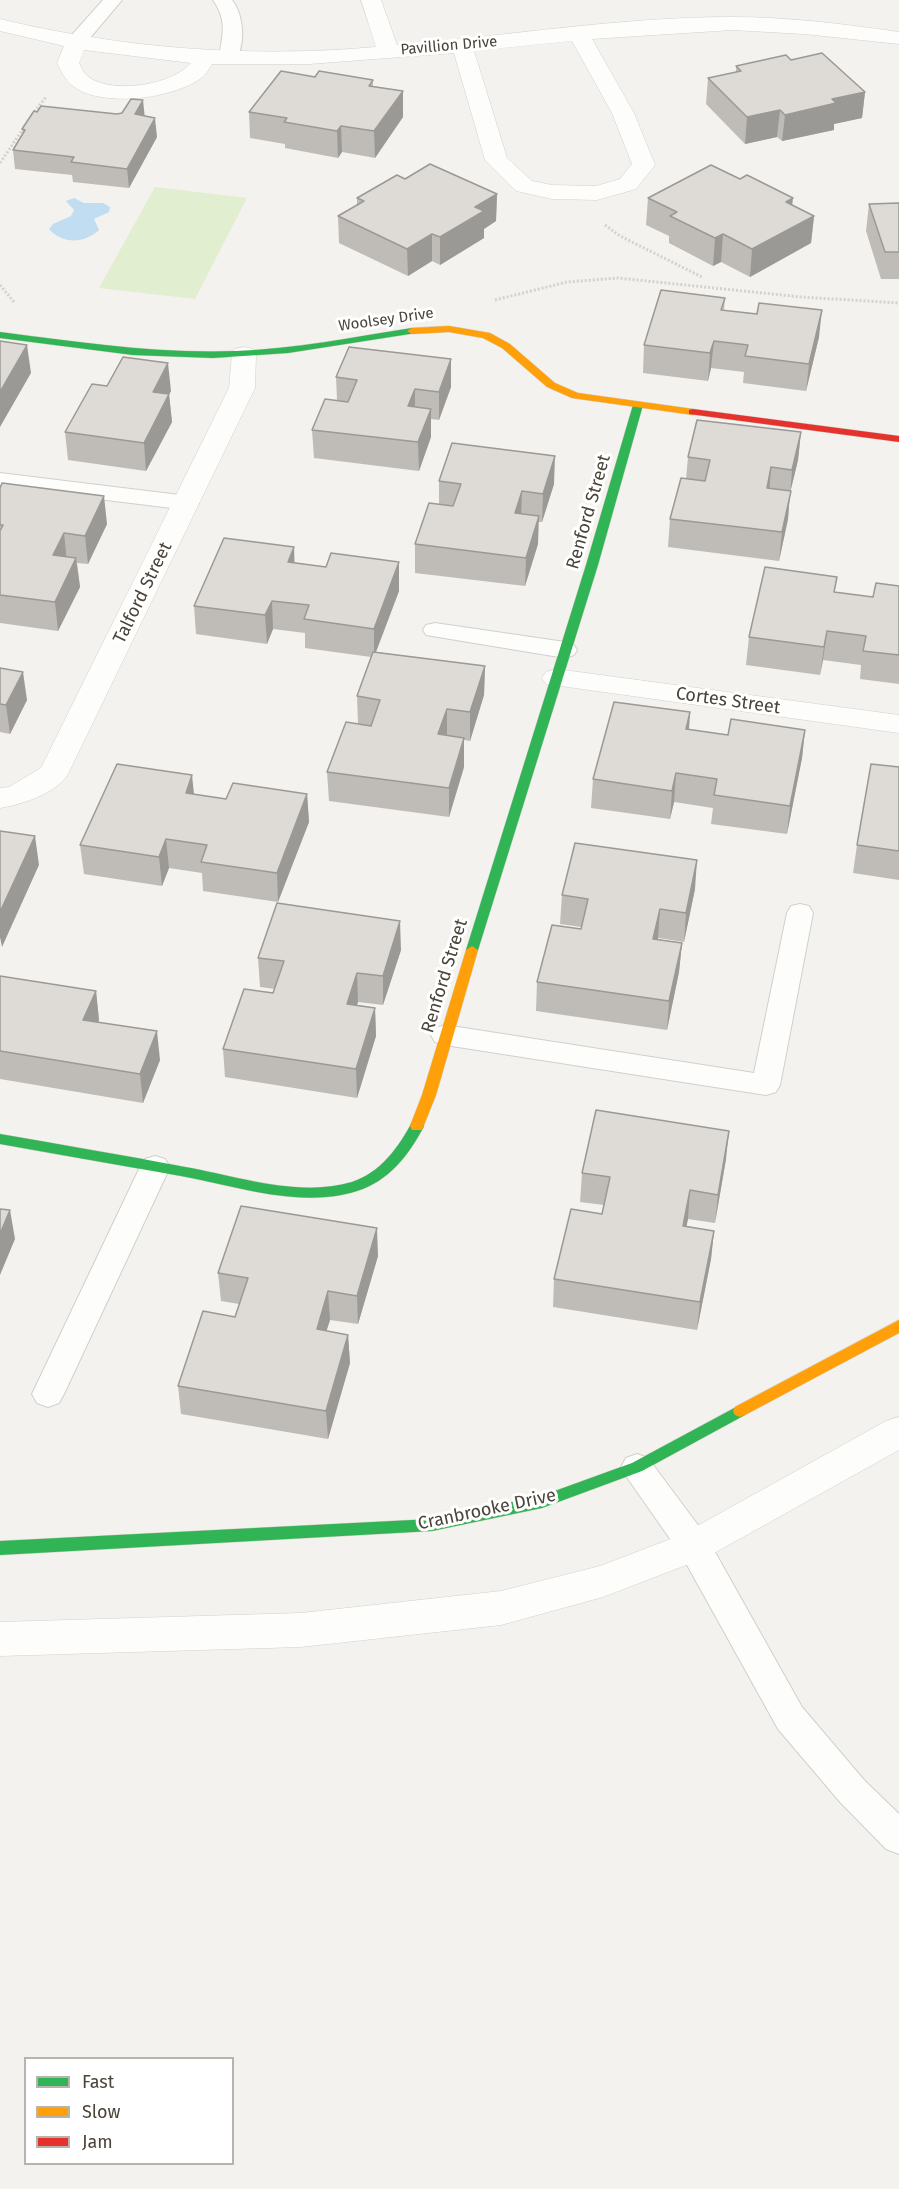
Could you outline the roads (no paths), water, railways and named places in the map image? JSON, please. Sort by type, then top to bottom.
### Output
[{"type":"street","points":[[371,0],[388,51]]},
{"type":"street","points":[[752,0],[753,26]]},
{"type":"street","name":"Pavillion Drive","points":[[0,25],[77,41],[218,57],[343,55],[710,24],[830,29],[899,38]]},
{"type":"street","points":[[462,45],[496,160],[524,186],[552,192],[597,193],[628,184],[644,165],[623,113],[579,35]]},
{"type":"street","points":[[77,41],[68,63],[81,82],[104,89],[130,92],[173,84],[218,57]]},
{"type":"street","name":"Woolsey Drive","points":[[0,335],[173,355],[244,354],[318,346],[422,330],[451,329],[475,332],[496,339],[511,348],[553,386],[576,396],[899,439]]},
{"type":"street","name":"Talford Street","points":[[0,798],[17,795],[53,774],[188,503],[242,388],[244,354]]},
{"type":"street","name":"Renford Street","points":[[0,1139],[155,1167],[318,1192],[347,1188],[373,1179],[394,1161],[410,1142],[424,1114],[445,1035],[566,650],[638,405]]},
{"type":"street","name":"Cortes Street","points":[[556,678],[899,724]]},
{"type":"street","name":"Cranbrooke Drive","points":[[0,1548],[432,1525],[542,1502],[637,1467],[899,1326]]},
{"type":"street","points":[[0,1639],[301,1630],[501,1608],[603,1581],[694,1546],[899,1432]]},
{"type":"lane","points":[[77,41],[113,0]]},
{"type":"lane","points":[[218,57],[234,24],[226,3],[222,0]]},
{"type":"lane","points":[[0,480],[188,503]]},
{"type":"lane","points":[[435,630],[566,650]]},
{"type":"lane","points":[[445,1035],[766,1085],[800,913]]},
{"type":"lane","points":[[48,1394],[155,1167]]},
{"type":"lane","points":[[637,1467],[694,1546],[790,1718],[852,1791],[899,1838]]},
{"type":"water","points":[[74,198],[84,203],[103,203],[110,207],[109,212],[94,219],[99,230],[93,235],[80,240],[67,240],[49,229],[53,224],[71,216],[74,210],[66,201]]}]
